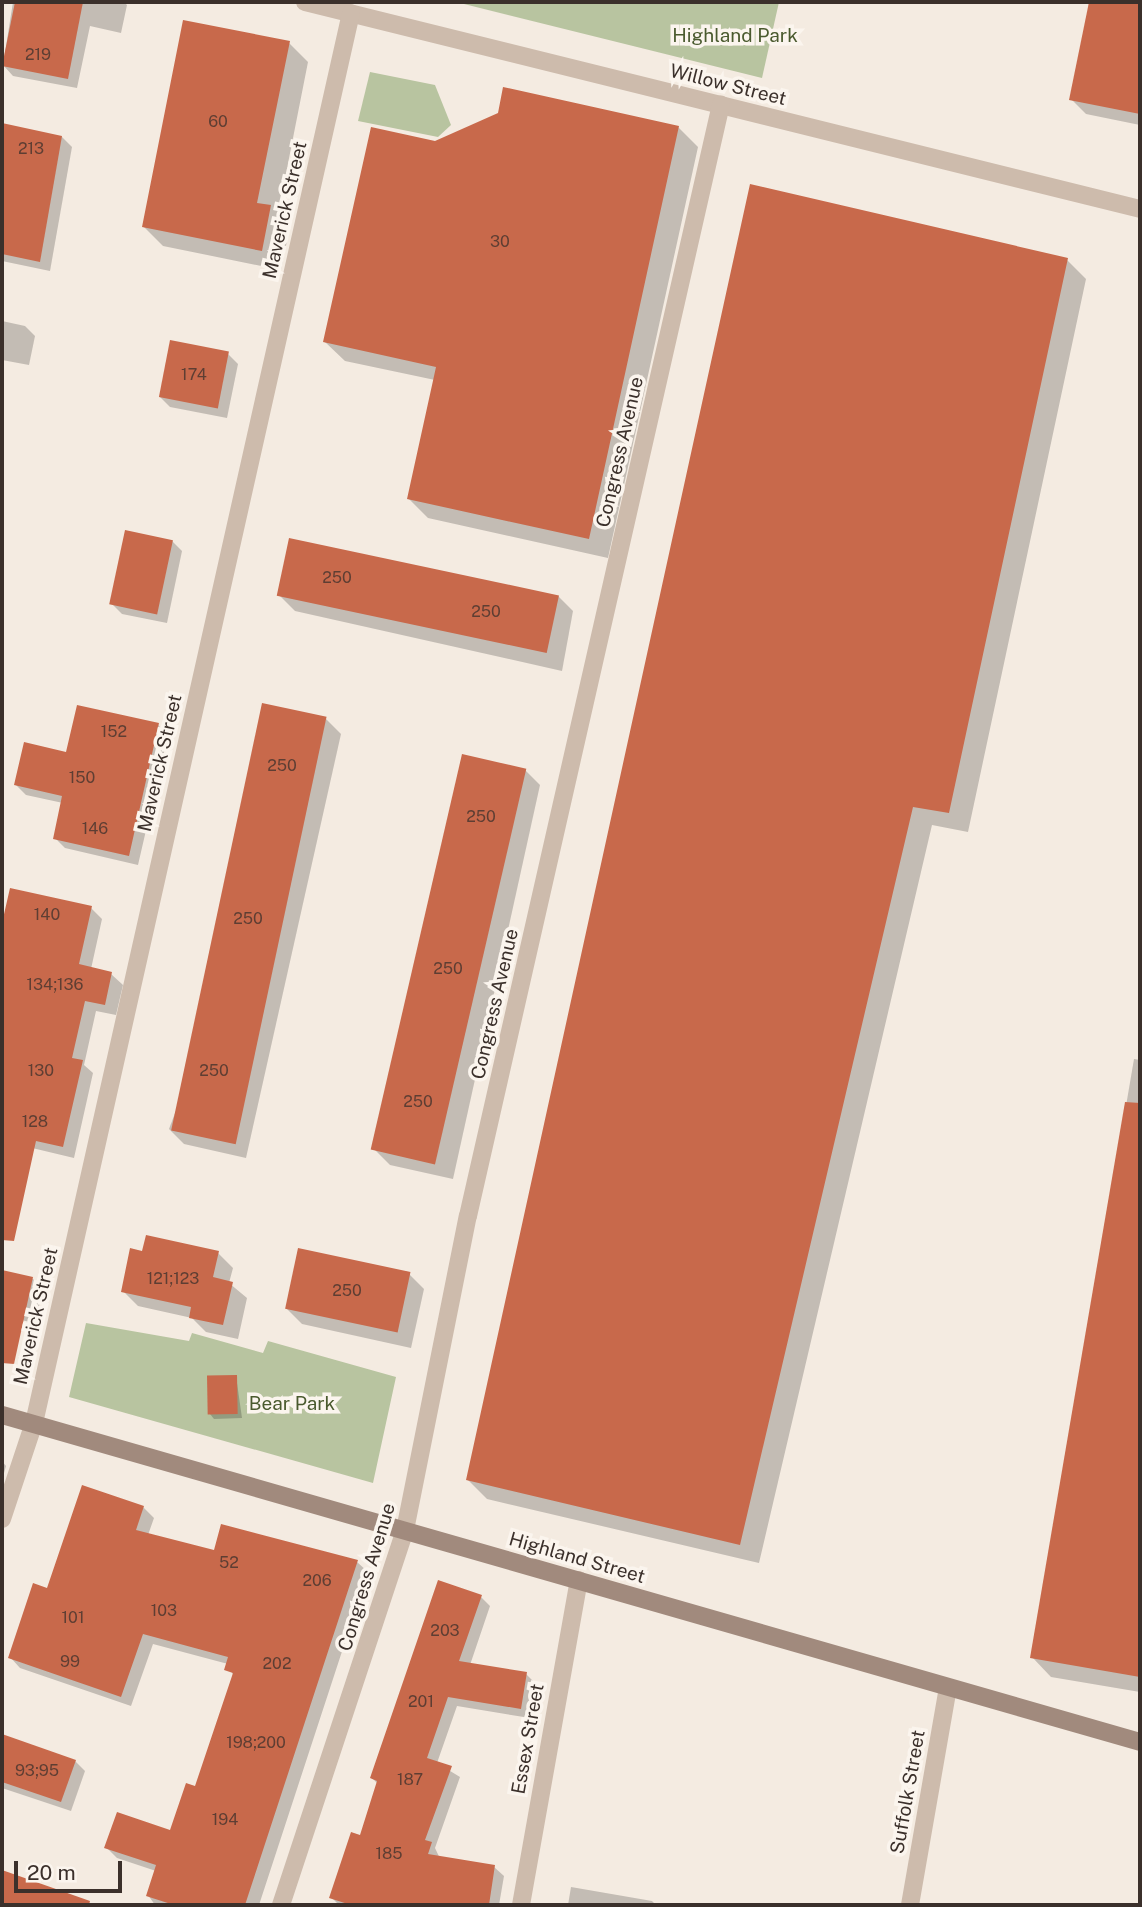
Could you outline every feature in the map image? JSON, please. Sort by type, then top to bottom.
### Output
[{"type":"street","name":"Willow Street","points":[[305,2],[1140,209]]},
{"type":"street","name":"Maverick Street","points":[[2,1519],[34,1423],[351,13]]},
{"type":"street","name":"Congress Avenue","points":[[281,1905],[405,1530],[468,1216],[721,104]]},
{"type":"street","name":"Highland Street","points":[[2,1415],[1140,1742]]},
{"type":"street","name":"Essex Street","points":[[521,1905],[579,1580]]},
{"type":"street","name":"Suffolk Street","points":[[909,1905],[948,1687]]},
{"type":"green space","name":"Highland Park","points":[[456,2],[779,2],[762,78]]},
{"type":"green space","points":[[370,72],[435,85],[451,125],[438,137],[358,121]]},
{"type":"green space","name":"Bear Park","points":[[86,1323],[189,1341],[192,1333],[263,1353],[268,1341],[396,1377],[373,1483],[69,1397]]},
{"type":"building","points":[[15,2],[83,2],[68,79],[2,66]]},
{"type":"building","points":[[1089,2],[1140,2],[1140,114],[1069,100]]},
{"type":"building","points":[[183,20],[290,41],[257,203],[271,205],[262,251],[142,227]]},
{"type":"building","points":[[503,87],[679,126],[589,539],[407,499],[436,367],[323,342],[371,127],[435,141],[498,113]]},
{"type":"building","points":[[2,123],[62,136],[40,262],[2,254]]},
{"type":"building","points":[[750,184],[1068,258],[949,813],[913,807],[740,1545],[466,1480]]},
{"type":"building","points":[[170,340],[229,351],[218,408],[159,397]]},
{"type":"building","points":[[125,530],[173,540],[157,615],[109,604]]},
{"type":"building","points":[[289,538],[559,595],[547,653],[277,596]]},
{"type":"building","points":[[262,703],[327,717],[236,1144],[171,1130]]},
{"type":"building","points":[[77,705],[159,723],[129,856],[53,839],[62,796],[14,785],[24,742],[66,752]]},
{"type":"building","points":[[462,754],[526,769],[435,1164],[371,1150]]},
{"type":"building","points":[[10,888],[92,906],[79,964],[112,972],[105,1005],[85,1001],[72,1058],[83,1060],[63,1147],[36,1141],[14,1241],[2,1240],[2,923]]},
{"type":"building","points":[[1125,1102],[1140,1103],[1140,1677],[1030,1658]]},
{"type":"building","points":[[146,1235],[219,1251],[213,1277],[233,1282],[223,1325],[189,1318],[191,1307],[121,1292],[130,1248],[142,1251]]},
{"type":"building","points":[[298,1248],[410,1272],[398,1333],[285,1309]]},
{"type":"building","points":[[2,1270],[33,1277],[14,1364],[2,1363]]},
{"type":"building","points":[[237,1375],[238,1414],[208,1415],[207,1376]]},
{"type":"building","points":[[82,1485],[144,1506],[136,1530],[214,1550],[221,1524],[358,1560],[245,1905],[174,1905],[146,1896],[156,1865],[104,1848],[117,1812],[170,1830],[186,1783],[195,1786],[233,1673],[224,1670],[228,1657],[143,1634],[121,1697],[8,1658],[33,1583],[47,1588]]},
{"type":"building","points":[[438,1580],[482,1595],[459,1661],[527,1672],[521,1709],[448,1697],[427,1758],[452,1766],[425,1840],[432,1842],[428,1854],[495,1865],[489,1905],[351,1905],[329,1898],[351,1832],[360,1835],[377,1781],[370,1778]]},
{"type":"building","points":[[2,1734],[76,1760],[61,1802],[2,1782]]},
{"type":"building","points":[[2,1870],[90,1901],[89,1905],[2,1905]]}]
